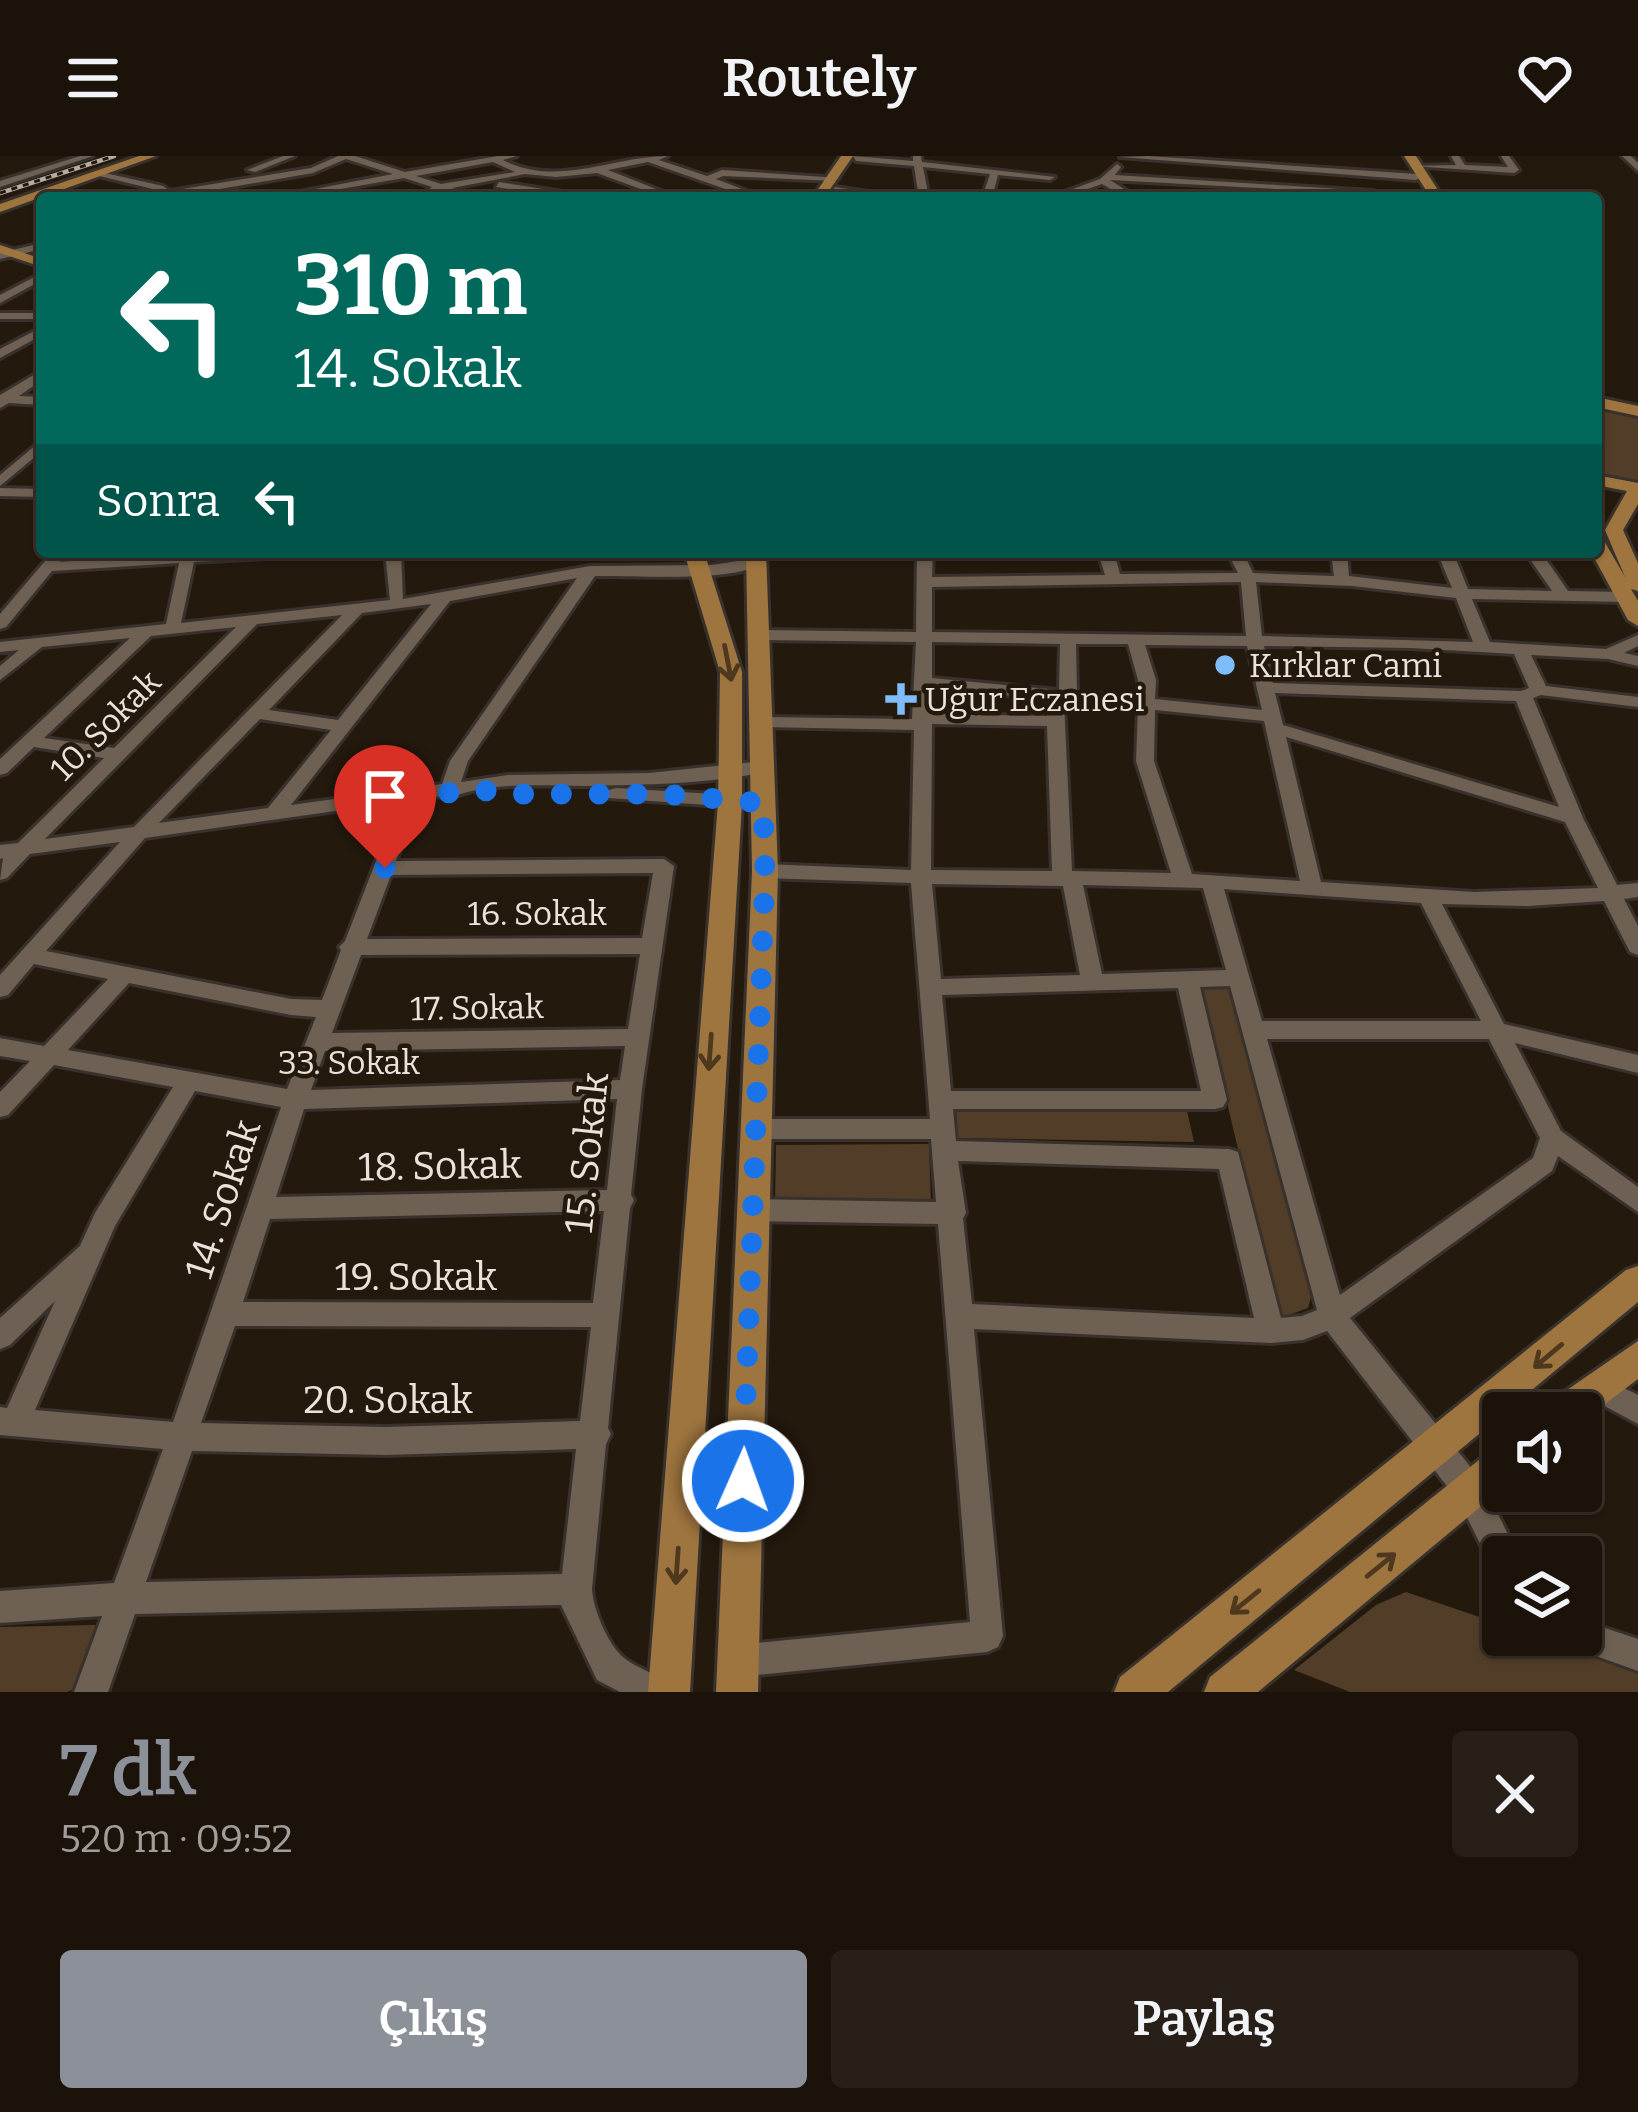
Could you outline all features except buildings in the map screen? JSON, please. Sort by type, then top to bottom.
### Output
[{"type":"main road","points":[[37,192],[140,156]]},
{"type":"main road","points":[[39,192],[150,156]]},
{"type":"main road","points":[[832,188],[853,157]]},
{"type":"main road","points":[[1410,164],[1424,192]]},
{"type":"main road","points":[[1410,164],[1432,192]]},
{"type":"main road","points":[[0,205],[36,192]]},
{"type":"main road","points":[[0,205],[36,193]]},
{"type":"main road","points":[[3,251],[36,266]]},
{"type":"main road","points":[[0,268],[36,269]]},
{"type":"main road","points":[[1602,401],[1637,410]]},
{"type":"main road","points":[[1602,481],[1638,488],[1617,543],[1638,620]]},
{"type":"main road","points":[[1602,551],[1632,591]]},
{"type":"main road","points":[[736,1676],[765,871],[756,558]]},
{"type":"main road","points":[[669,1692],[730,803],[731,672],[694,561]]},
{"type":"main road","points":[[1135,1692],[1638,1281]]},
{"type":"main road","points":[[1590,1392],[1638,1358]]},
{"type":"main road","points":[[1225,1692],[1482,1483]]},
{"type":"street","points":[[0,184],[89,156]]},
{"type":"street","points":[[214,187],[292,156]]},
{"type":"street","points":[[191,192],[313,170],[346,156],[454,192]]},
{"type":"street","points":[[310,192],[513,156]]},
{"type":"street","points":[[485,159],[533,172],[574,172],[664,156]]},
{"type":"street","points":[[712,156],[724,168],[832,188]]},
{"type":"street","points":[[900,156],[1050,177]]},
{"type":"street","points":[[1353,156],[1369,192]]},
{"type":"street","points":[[1454,156],[1462,168]]},
{"type":"street","points":[[1107,179],[1124,157],[1268,162],[1361,173],[1410,164],[1514,170],[1505,156]]},
{"type":"street","points":[[1626,156],[1638,168]]},
{"type":"street","points":[[853,157],[916,159]]},
{"type":"street","points":[[643,158],[743,192]]},
{"type":"street","points":[[916,159],[923,192]]},
{"type":"street","points":[[1196,159],[1198,192]]},
{"type":"street","points":[[1070,192],[1107,179],[1199,182],[1273,192],[1268,162]]},
{"type":"street","points":[[708,179],[724,168]]},
{"type":"street","points":[[595,169],[635,187]]},
{"type":"street","points":[[989,192],[995,171]]},
{"type":"street","points":[[430,192],[437,187],[533,172]]},
{"type":"street","points":[[574,172],[653,192]]},
{"type":"street","points":[[96,173],[159,192]]},
{"type":"street","points":[[749,192],[762,188],[773,175]]},
{"type":"street","points":[[1107,179],[1125,192]]},
{"type":"street","points":[[481,180],[544,192]]},
{"type":"street","points":[[320,192],[346,186]]},
{"type":"street","points":[[501,192],[512,187]]},
{"type":"street","points":[[3,251],[36,244]]},
{"type":"street","points":[[3,297],[36,273]]},
{"type":"street","points":[[3,297],[36,296]]},
{"type":"street","points":[[0,316],[36,316]]},
{"type":"street","points":[[0,354],[36,333]]},
{"type":"street","points":[[0,338],[36,341]]},
{"type":"street","points":[[2,401],[36,378]]},
{"type":"street","points":[[2,401],[36,401]]},
{"type":"street","points":[[0,481],[36,449]]},
{"type":"street","points":[[0,492],[36,493]]},
{"type":"street","points":[[0,624],[56,558]]},
{"type":"street","points":[[49,567],[152,558]]},
{"type":"street","points":[[173,622],[187,558]]},
{"type":"street","points":[[393,558],[396,598]]},
{"type":"street","points":[[0,643],[396,598],[596,558]]},
{"type":"street","points":[[0,643],[38,643],[356,609],[590,571],[756,558]]},
{"type":"street","points":[[736,1676],[987,1636],[921,880],[925,558]]},
{"type":"street","points":[[1108,558],[1114,579]]},
{"type":"street","points":[[1238,558],[1248,577],[1255,644],[1312,891]]},
{"type":"street","points":[[1340,558],[1342,580]]},
{"type":"street","points":[[1447,558],[1484,647]]},
{"type":"street","points":[[1537,558],[1564,597]]},
{"type":"street","points":[[448,793],[459,761],[590,571]]},
{"type":"street","points":[[923,582],[1248,577],[1342,580],[1460,594],[1564,597],[1632,591]]},
{"type":"street","points":[[273,814],[443,598]]},
{"type":"street","points":[[0,988],[139,833],[356,609]]},
{"type":"street","name":"10. Sokak","points":[[0,873],[252,620]]},
{"type":"street","points":[[0,769],[148,630]]},
{"type":"street","points":[[758,635],[1484,647],[1608,654],[1638,661]]},
{"type":"street","points":[[1608,654],[1638,640]]},
{"type":"street","points":[[1068,641],[1062,697],[1053,721],[1067,879],[1092,981]]},
{"type":"street","points":[[1136,642],[1148,680],[1145,761],[1184,880]]},
{"type":"street","points":[[0,675],[38,643]]},
{"type":"street","points":[[1521,650],[1573,818],[1638,947]]},
{"type":"street","points":[[922,682],[1272,722],[1573,818]]},
{"type":"street","points":[[1267,688],[1531,693],[1638,702]]},
{"type":"street","points":[[256,713],[343,726]]},
{"type":"street","points":[[763,722],[1053,721]]},
{"type":"street","points":[[29,741],[118,754]]},
{"type":"street","points":[[0,852],[478,789],[508,781],[649,779],[763,767]]},
{"type":"street","points":[[478,789],[501,794],[664,794],[763,803]]},
{"type":"street","name":"14. Sokak","points":[[92,1692],[226,1314],[295,1100],[410,798]]},
{"type":"street","name":"15. Sokak","points":[[385,868],[664,866],[630,1089],[576,1588],[577,1608],[609,1668],[653,1692]]},
{"type":"street","points":[[765,871],[921,880],[1184,880],[1430,901],[1638,890]]},
{"type":"street","points":[[1212,882],[1332,1316],[1471,1492],[1493,1536]]},
{"type":"street","points":[[1430,901],[1552,1138],[1638,1201]]},
{"type":"street","name":"16. Sokak","points":[[350,947],[653,946]]},
{"type":"street","points":[[31,956],[292,1007],[328,1009]]},
{"type":"street","points":[[0,1108],[127,973]]},
{"type":"street","points":[[932,987],[1239,977]]},
{"type":"street","points":[[942,1100],[1214,1100],[1187,978]]},
{"type":"street","points":[[1253,1030],[1495,1030],[1638,1064]]},
{"type":"street","name":"17. Sokak","points":[[317,1042],[638,1037]]},
{"type":"street","name":"33. Sokak","points":[[0,1047],[295,1100],[630,1089]]},
{"type":"street","points":[[8,1421],[88,1252],[188,1082]]},
{"type":"street","points":[[756,1129],[1229,1159],[1271,1331]]},
{"type":"street","points":[[962,1316],[1271,1331],[1303,1328],[1332,1316],[1543,1164],[1552,1138]]},
{"type":"street","name":"18. Sokak","points":[[261,1208],[621,1200]]},
{"type":"street","points":[[752,1210],[953,1214]]},
{"type":"street","points":[[0,1336],[88,1252]]},
{"type":"street","name":"19. Sokak","points":[[226,1314],[607,1315]]},
{"type":"street","points":[[1596,1387],[1638,1410]]},
{"type":"street","name":"20. Sokak","points":[[8,1421],[181,1437],[386,1441],[596,1434]]},
{"type":"street","points":[[0,1606],[127,1598],[576,1588]]},
{"type":"street","points":[[1602,1643],[1638,1655]]},
{"type":"shaded area","points":[[1602,410],[1638,417],[1638,483],[1602,475]]},
{"type":"shaded area","points":[[1199,984],[1233,990],[1313,1289],[1308,1308],[1286,1316],[1277,1314]]},
{"type":"shaded area","points":[[956,1108],[1187,1111],[1194,1142],[958,1138]]},
{"type":"shaded area","points":[[929,1144],[931,1205],[775,1204],[776,1145]]},
{"type":"shaded area","points":[[1406,1592],[1482,1618],[1482,1656],[1593,1656],[1638,1671],[1638,1692],[1350,1692],[1294,1670],[1376,1605]]},
{"type":"shaded area","points":[[95,1625],[94,1645],[79,1687],[67,1692],[0,1692],[0,1627]]},
{"type":"railway","points":[[0,193],[114,156]]},
{"type":"place","name":"Kırklar Cami","points":[[1225,665]]},
{"type":"place","name":"Uğur Eczanesi","points":[[901,699]]},
{"type":"route","points":[[385,868],[410,798],[478,789],[501,794],[664,794],[763,803],[765,871],[743,1481]]}]
